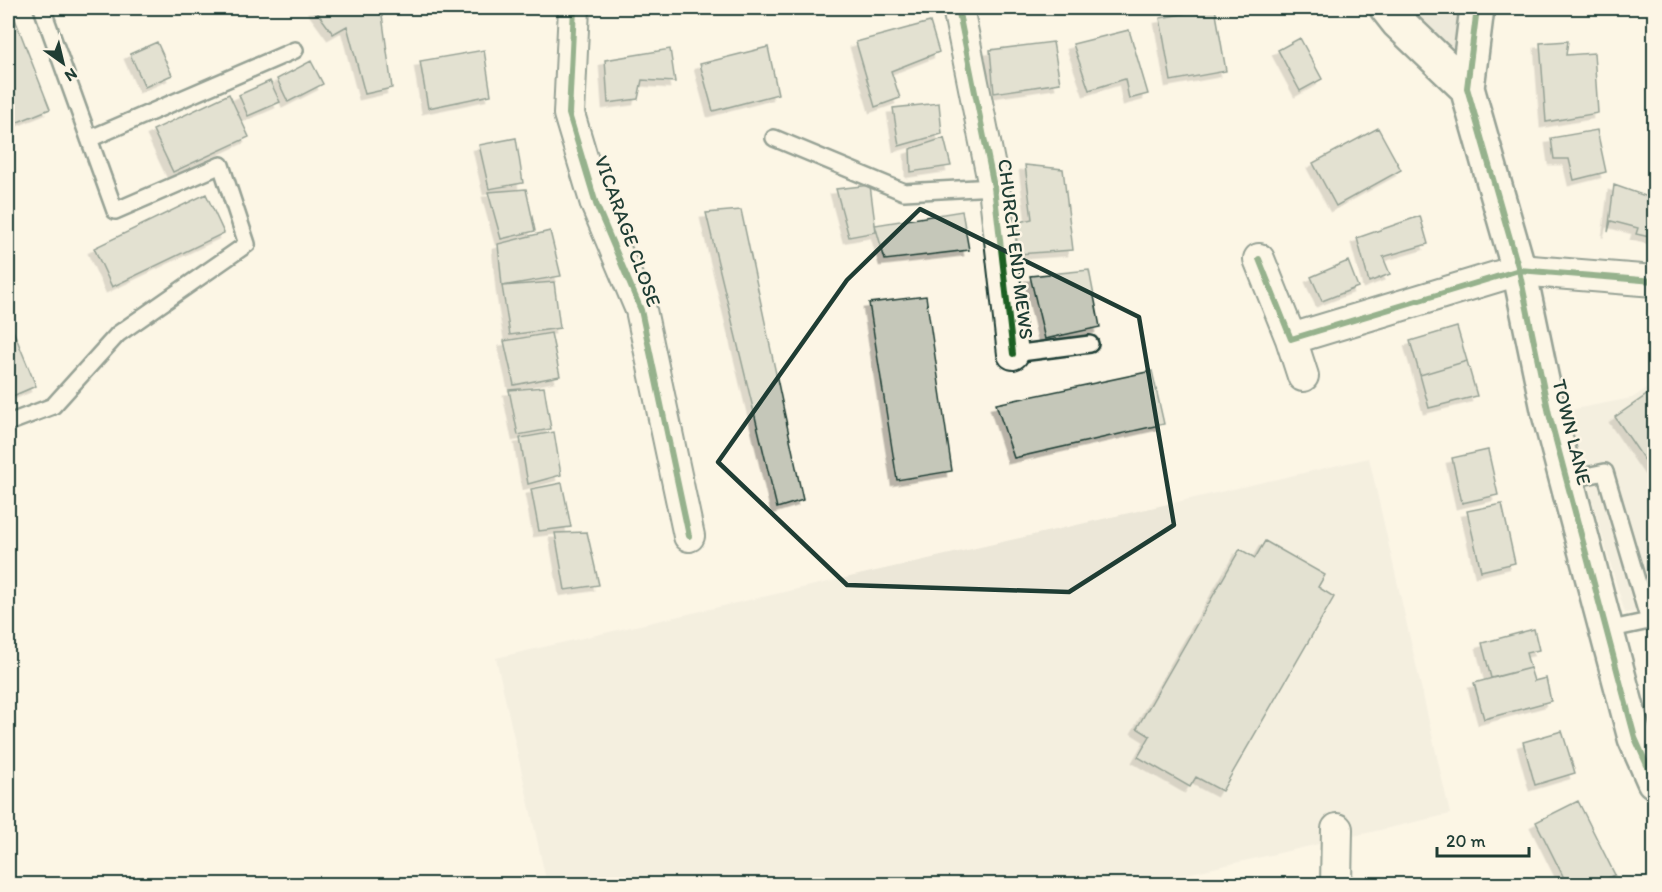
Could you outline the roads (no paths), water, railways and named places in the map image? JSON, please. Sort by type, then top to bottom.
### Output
[{"type":"street","name":"VICARAGE CLOSE","points":[[574,8],[569,114],[596,204],[641,310],[689,536]]},
{"type":"street","name":"CHURCH END MEWS","points":[[958,8],[994,187],[1013,354]]},
{"type":"street","points":[[1387,8],[1398,22],[1467,88]]},
{"type":"street","points":[[1467,88],[1477,8]]},
{"type":"street","name":"TOWN LANE","points":[[1467,88],[1519,270],[1549,414],[1635,738],[1654,781]]},
{"type":"street","points":[[1259,259],[1303,376]]},
{"type":"street","points":[[1291,339],[1519,270],[1654,281]]},
{"type":"street","points":[[1336,885],[1337,829]]},
{"type":"lane","points":[[8,423],[53,406],[118,334],[247,244],[221,165],[115,211],[42,8]]},
{"type":"lane","points":[[89,139],[295,50]]},
{"type":"lane","points":[[774,138],[904,192],[994,187]]},
{"type":"lane","points":[[1013,354],[1090,344]]},
{"type":"lane","points":[[1567,480],[1605,472],[1649,621],[1607,630]]}]
